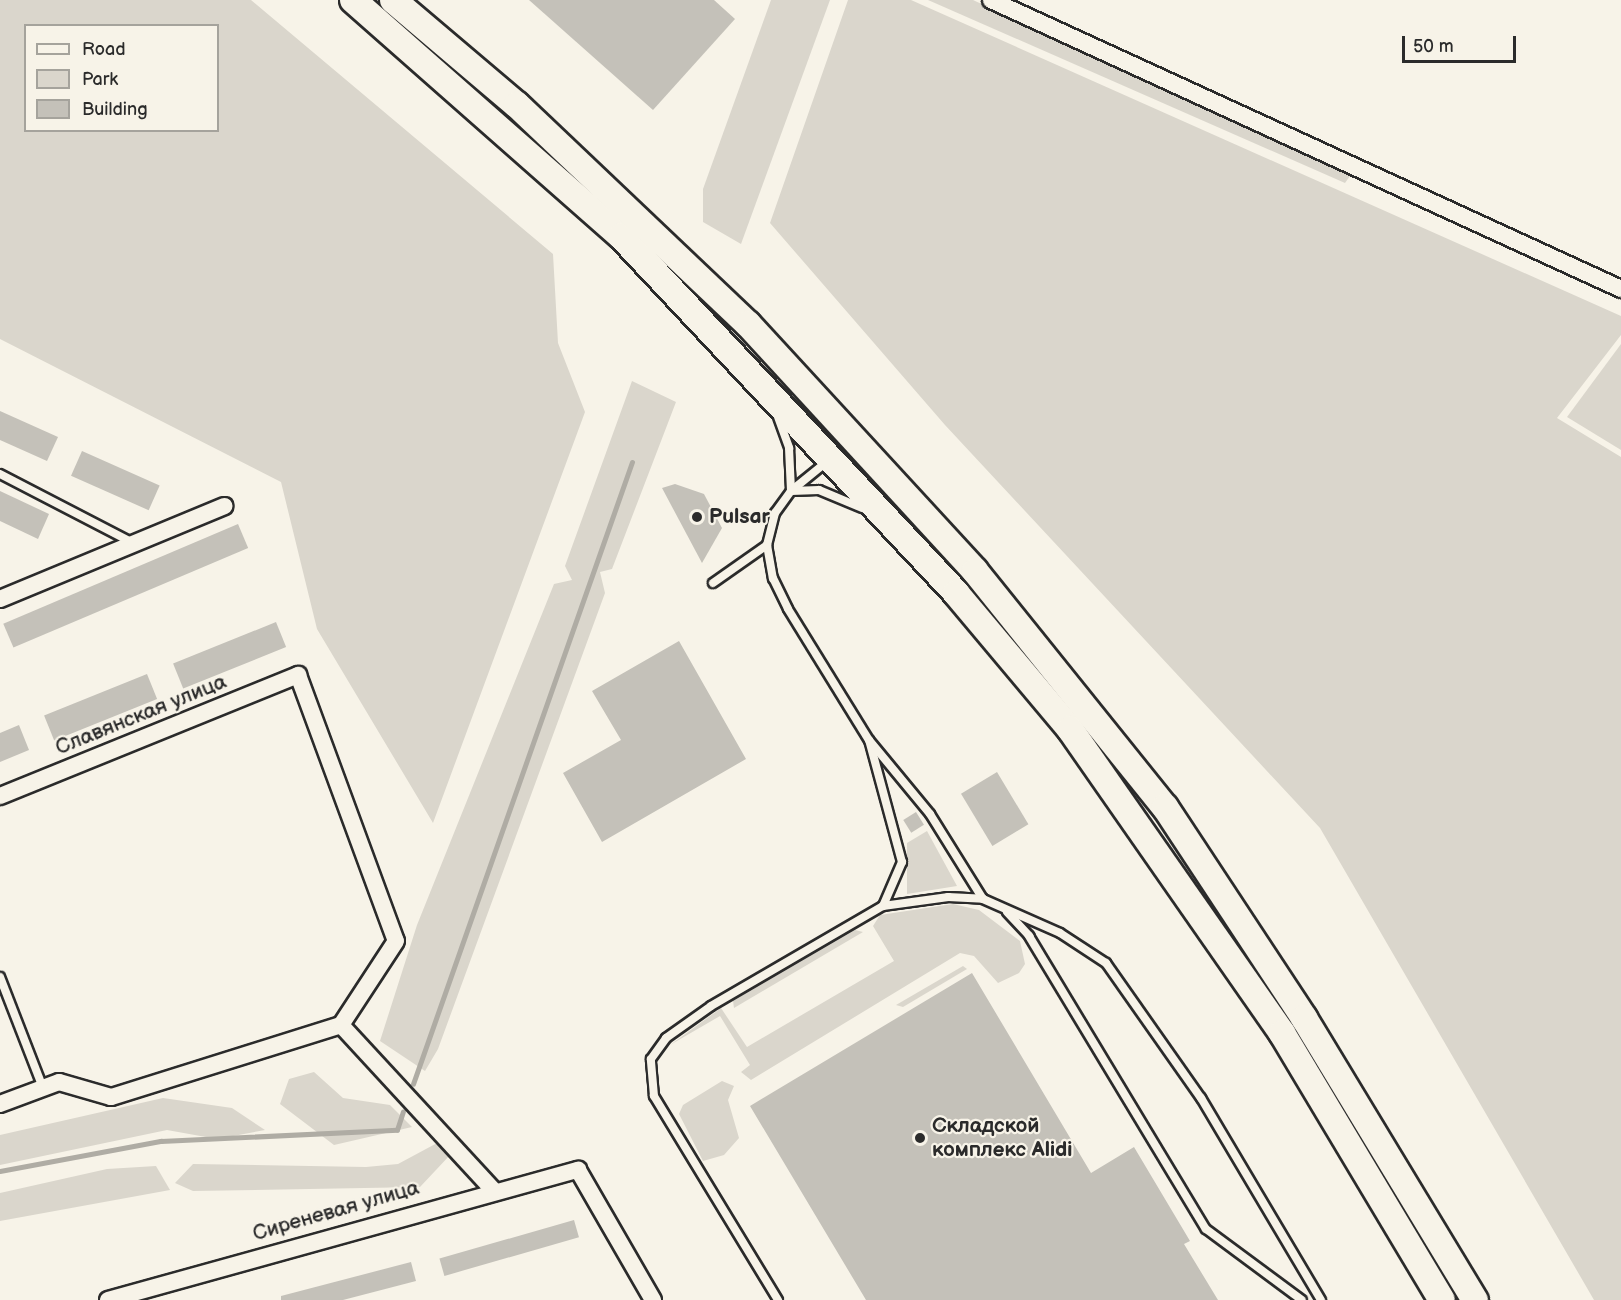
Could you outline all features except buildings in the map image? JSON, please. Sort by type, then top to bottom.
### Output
[{"type":"main road","points":[[353,0],[518,140],[709,326],[931,566],[1070,729],[1143,828],[1282,1033],[1442,1300]]},
{"type":"main road","points":[[393,0],[517,105],[748,324],[975,571],[1165,807],[1354,1096],[1475,1300]]},
{"type":"main road","points":[[832,457],[856,439]]},
{"type":"street","points":[[991,0],[1621,289]]},
{"type":"street","points":[[0,599],[225,506]]},
{"type":"street","name":"Славянская улица","points":[[0,796],[298,675],[396,941],[342,1025]]},
{"type":"street","points":[[0,1104],[59,1082],[111,1097],[342,1025],[493,1190]]},
{"type":"street","name":"Сиреневая улица","points":[[108,1300],[493,1190],[578,1170],[653,1300]]},
{"type":"lane","points":[[709,326],[782,425],[791,491]]},
{"type":"lane","points":[[832,457],[791,491],[775,513],[767,545],[773,578],[788,609],[869,740],[930,814],[983,899]]},
{"type":"lane","points":[[0,474],[134,544]]},
{"type":"lane","points":[[791,491],[819,490],[848,499],[931,566]]},
{"type":"lane","points":[[713,583],[767,545]]},
{"type":"lane","points":[[869,740],[903,862],[884,906]]},
{"type":"lane","points":[[778,1300],[654,1096],[651,1059],[666,1038],[711,1006],[884,906],[948,897],[983,899],[1060,933],[1106,963],[1201,1098],[1321,1300]]},
{"type":"lane","points":[[1004,908],[1029,936],[1206,1229],[1302,1300]]},
{"type":"lane","points":[[0,977],[43,1088]]},
{"type":"green space","points":[[0,0],[251,0],[553,254],[558,343],[585,412],[433,823],[317,629],[281,482],[0,339]]},
{"type":"green space","points":[[771,0],[830,0],[741,244],[703,222],[703,189]]},
{"type":"green space","points":[[848,0],[911,0],[1621,316],[1621,335],[1557,418],[1621,457],[1621,1300],[1594,1300],[1320,828],[945,425],[770,223]]},
{"type":"green space","points":[[928,0],[973,0],[1350,176],[1345,183]]},
{"type":"green space","points":[[1621,344],[1621,450],[1567,417]]},
{"type":"green space","points":[[632,381],[676,402],[612,569],[600,572],[605,593],[438,1049],[425,1071],[380,1041],[417,925],[554,584],[572,580],[565,566]]},
{"type":"green space","points":[[927,831],[957,886],[907,894],[907,843]]},
{"type":"green space","points":[[953,904],[979,910],[1020,941],[1025,964],[1019,973],[998,983],[974,956],[960,953],[751,1080],[741,1072],[750,1065],[720,1016],[670,1045],[721,1008],[747,1047],[894,961],[873,926],[880,915]]},
{"type":"green space","points":[[855,930],[863,932],[734,1008],[733,1001]]},
{"type":"green space","points":[[963,966],[967,969],[903,1007],[896,1005]]},
{"type":"green space","points":[[314,1072],[343,1098],[390,1105],[412,1127],[334,1145],[280,1104],[289,1079]]},
{"type":"green space","points":[[722,1081],[734,1086],[728,1100],[739,1138],[724,1155],[703,1161],[679,1114],[683,1105]]},
{"type":"green space","points":[[163,1098],[232,1108],[265,1130],[217,1139],[167,1130],[0,1165],[0,1135]]},
{"type":"green space","points":[[439,1142],[451,1154],[420,1187],[193,1191],[175,1183],[193,1164],[366,1167],[398,1164]]},
{"type":"green space","points":[[156,1166],[170,1190],[0,1221],[0,1193],[107,1169]]},
{"type":"waterway","points":[[413,1084],[632,462]]},
{"type":"waterway","points":[[0,1171],[161,1141],[397,1130],[403,1112]]},
{"type":"place","name":"Pulsar","points":[[697,517]]},
{"type":"place","name":"Складской комплекс Alidi","points":[[920,1138]]}]
